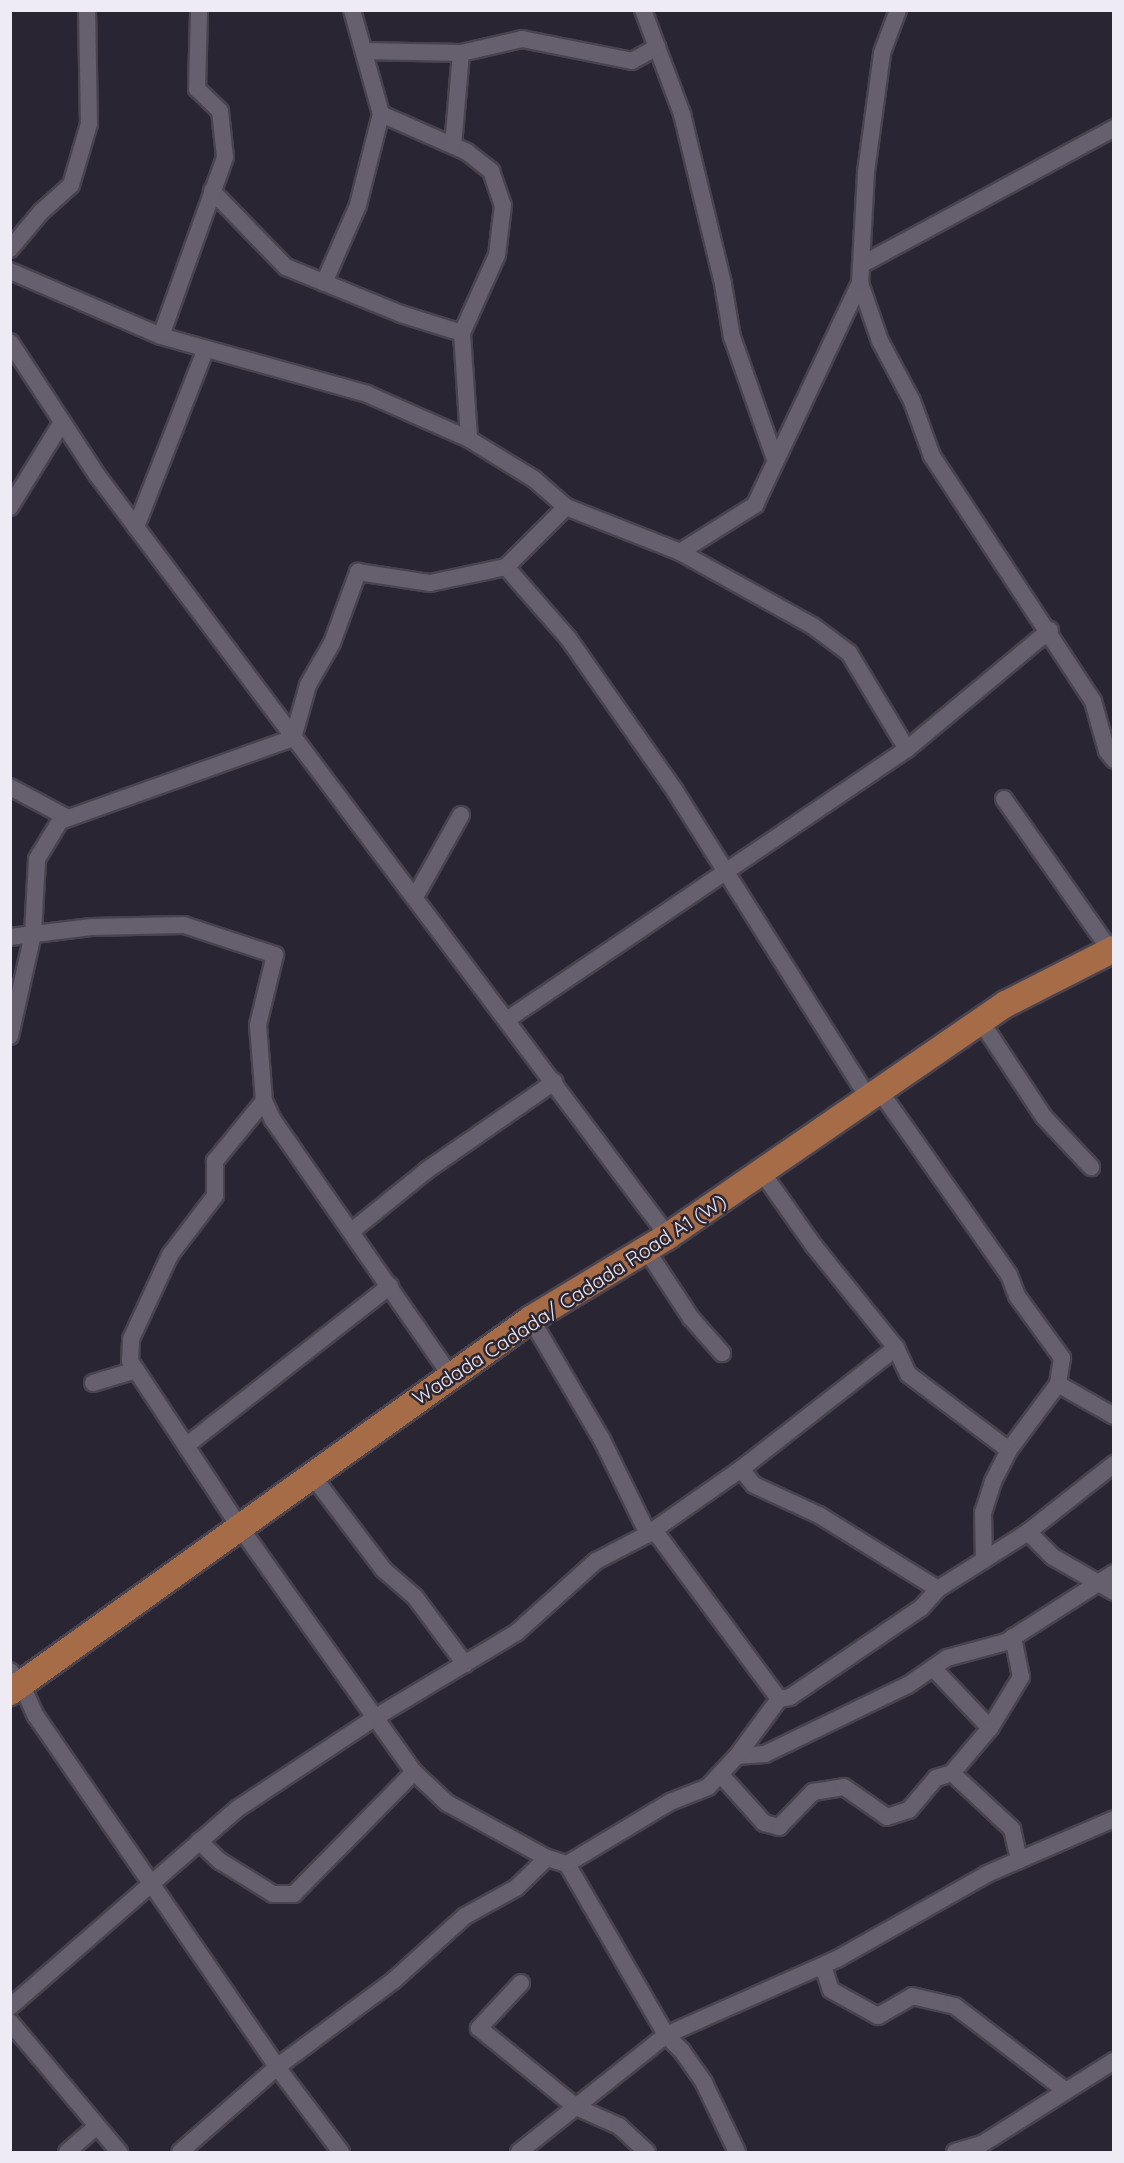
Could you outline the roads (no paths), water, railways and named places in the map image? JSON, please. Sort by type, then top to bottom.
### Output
[{"type":"main road","name":"Wadada Cadada/ Cadada Road A1 (W)","points":[[14,1682],[531,1319],[647,1251],[980,1020],[1112,950]]},
{"type":"street","points":[[10,249],[41,212],[71,185],[89,124],[87,10]]},
{"type":"street","points":[[160,336],[176,302],[225,157],[220,111],[197,89],[199,10]]},
{"type":"street","points":[[324,283],[358,205],[381,114],[352,10]]},
{"type":"street","points":[[643,10],[682,114],[723,284],[732,337],[775,459]]},
{"type":"street","points":[[898,10],[882,53],[866,172],[860,282],[880,341],[912,401],[932,456],[1050,630],[1094,701],[1107,751],[1113,760]]},
{"type":"street","points":[[364,51],[461,53],[522,39],[632,61],[657,47]]},
{"type":"street","points":[[453,146],[461,53]]},
{"type":"street","points":[[381,114],[453,146],[491,171],[503,205],[497,255],[462,333],[469,439]]},
{"type":"street","points":[[861,265],[1113,128]]},
{"type":"street","points":[[212,191],[286,267],[462,333]]},
{"type":"street","points":[[10,271],[160,336],[205,351],[367,394],[469,439],[534,479],[566,507],[680,552],[813,626],[849,653],[907,749]]},
{"type":"street","points":[[680,552],[755,504],[860,282]]},
{"type":"street","points":[[10,342],[62,422],[136,526],[293,738],[508,1019],[668,1236]]},
{"type":"street","points":[[136,526],[205,351]]},
{"type":"street","points":[[12,500],[62,422]]},
{"type":"street","points":[[293,738],[308,685],[332,643],[358,572],[430,583],[506,567],[566,507]]},
{"type":"street","points":[[506,567],[568,638],[675,791],[725,874],[873,1093],[1009,1275],[1017,1296],[1059,1350],[1062,1368],[1058,1384],[1009,1450],[983,1512],[984,1560]]},
{"type":"street","points":[[508,1019],[907,749],[1050,630]]},
{"type":"street","points":[[10,1036],[33,934],[37,859],[66,817],[293,738]]},
{"type":"street","points":[[10,787],[66,817]]},
{"type":"street","points":[[1004,799],[1112,950]]},
{"type":"street","points":[[415,897],[460,814]]},
{"type":"street","points":[[10,937],[91,927],[184,925],[269,951],[276,962],[258,1026],[264,1101],[273,1120],[353,1230],[450,1375]]},
{"type":"street","points":[[980,1020],[1044,1117],[1091,1167]]},
{"type":"street","points":[[353,1230],[427,1170],[554,1082]]},
{"type":"street","points":[[264,1101],[215,1161],[215,1196],[170,1256],[131,1339],[130,1361],[239,1526],[414,1772],[447,1803],[547,1858],[567,1864],[666,2035],[682,2051],[704,2083],[738,2152]]},
{"type":"street","points":[[761,1171],[814,1246],[896,1348],[908,1374],[1009,1450]]},
{"type":"street","points":[[647,1251],[691,1318],[722,1353]]},
{"type":"street","points":[[187,1445],[390,1286]]},
{"type":"street","points":[[531,1319],[602,1440],[651,1532],[779,1699]]},
{"type":"street","points":[[10,2007],[154,1885],[199,1840],[237,1809],[376,1717],[516,1633],[596,1561],[651,1532],[741,1469],[896,1348]]},
{"type":"street","points":[[93,1383],[136,1370]]},
{"type":"street","points":[[1058,1384],[1113,1416]]},
{"type":"street","points":[[567,1864],[670,1802],[708,1787],[737,1756],[779,1699],[790,1697],[921,1608],[938,1589],[1028,1532],[1113,1464]]},
{"type":"street","points":[[741,1469],[754,1485],[819,1515],[938,1589]]},
{"type":"street","points":[[311,1474],[384,1570],[415,1597],[465,1664]]},
{"type":"street","points":[[1028,1532],[1053,1557],[1094,1584],[1107,1586],[1113,1592]]},
{"type":"street","points":[[737,1756],[765,1754],[815,1732],[933,1668],[947,1658],[1013,1637],[1113,1573]]},
{"type":"street","points":[[721,1775],[764,1823],[779,1827],[813,1792],[844,1787],[888,1817],[909,1810],[936,1778],[952,1773],[990,1728],[1021,1677],[1013,1637]]},
{"type":"street","points":[[933,1668],[990,1728]]},
{"type":"street","points":[[14,1682],[277,2067],[341,2152]]},
{"type":"street","points":[[199,1840],[220,1862],[273,1894],[294,1894],[414,1772]]},
{"type":"street","points":[[952,1773],[1012,1829],[1019,1860]]},
{"type":"street","points":[[519,2152],[666,2035],[823,1966],[987,1874],[1113,1819]]},
{"type":"street","points":[[180,2152],[277,2067],[393,1981],[465,1916],[516,1888],[547,1858]]},
{"type":"street","points":[[823,1966],[831,1990],[878,2016],[912,1996],[955,2006],[1066,2091]]},
{"type":"street","points":[[520,1983],[479,2028],[576,2107],[619,2126],[647,2152]]},
{"type":"street","points":[[10,2022],[95,2128],[119,2152]]},
{"type":"street","points":[[955,2152],[982,2144],[1113,2061]]},
{"type":"street","points":[[67,2152],[95,2128]]}]
